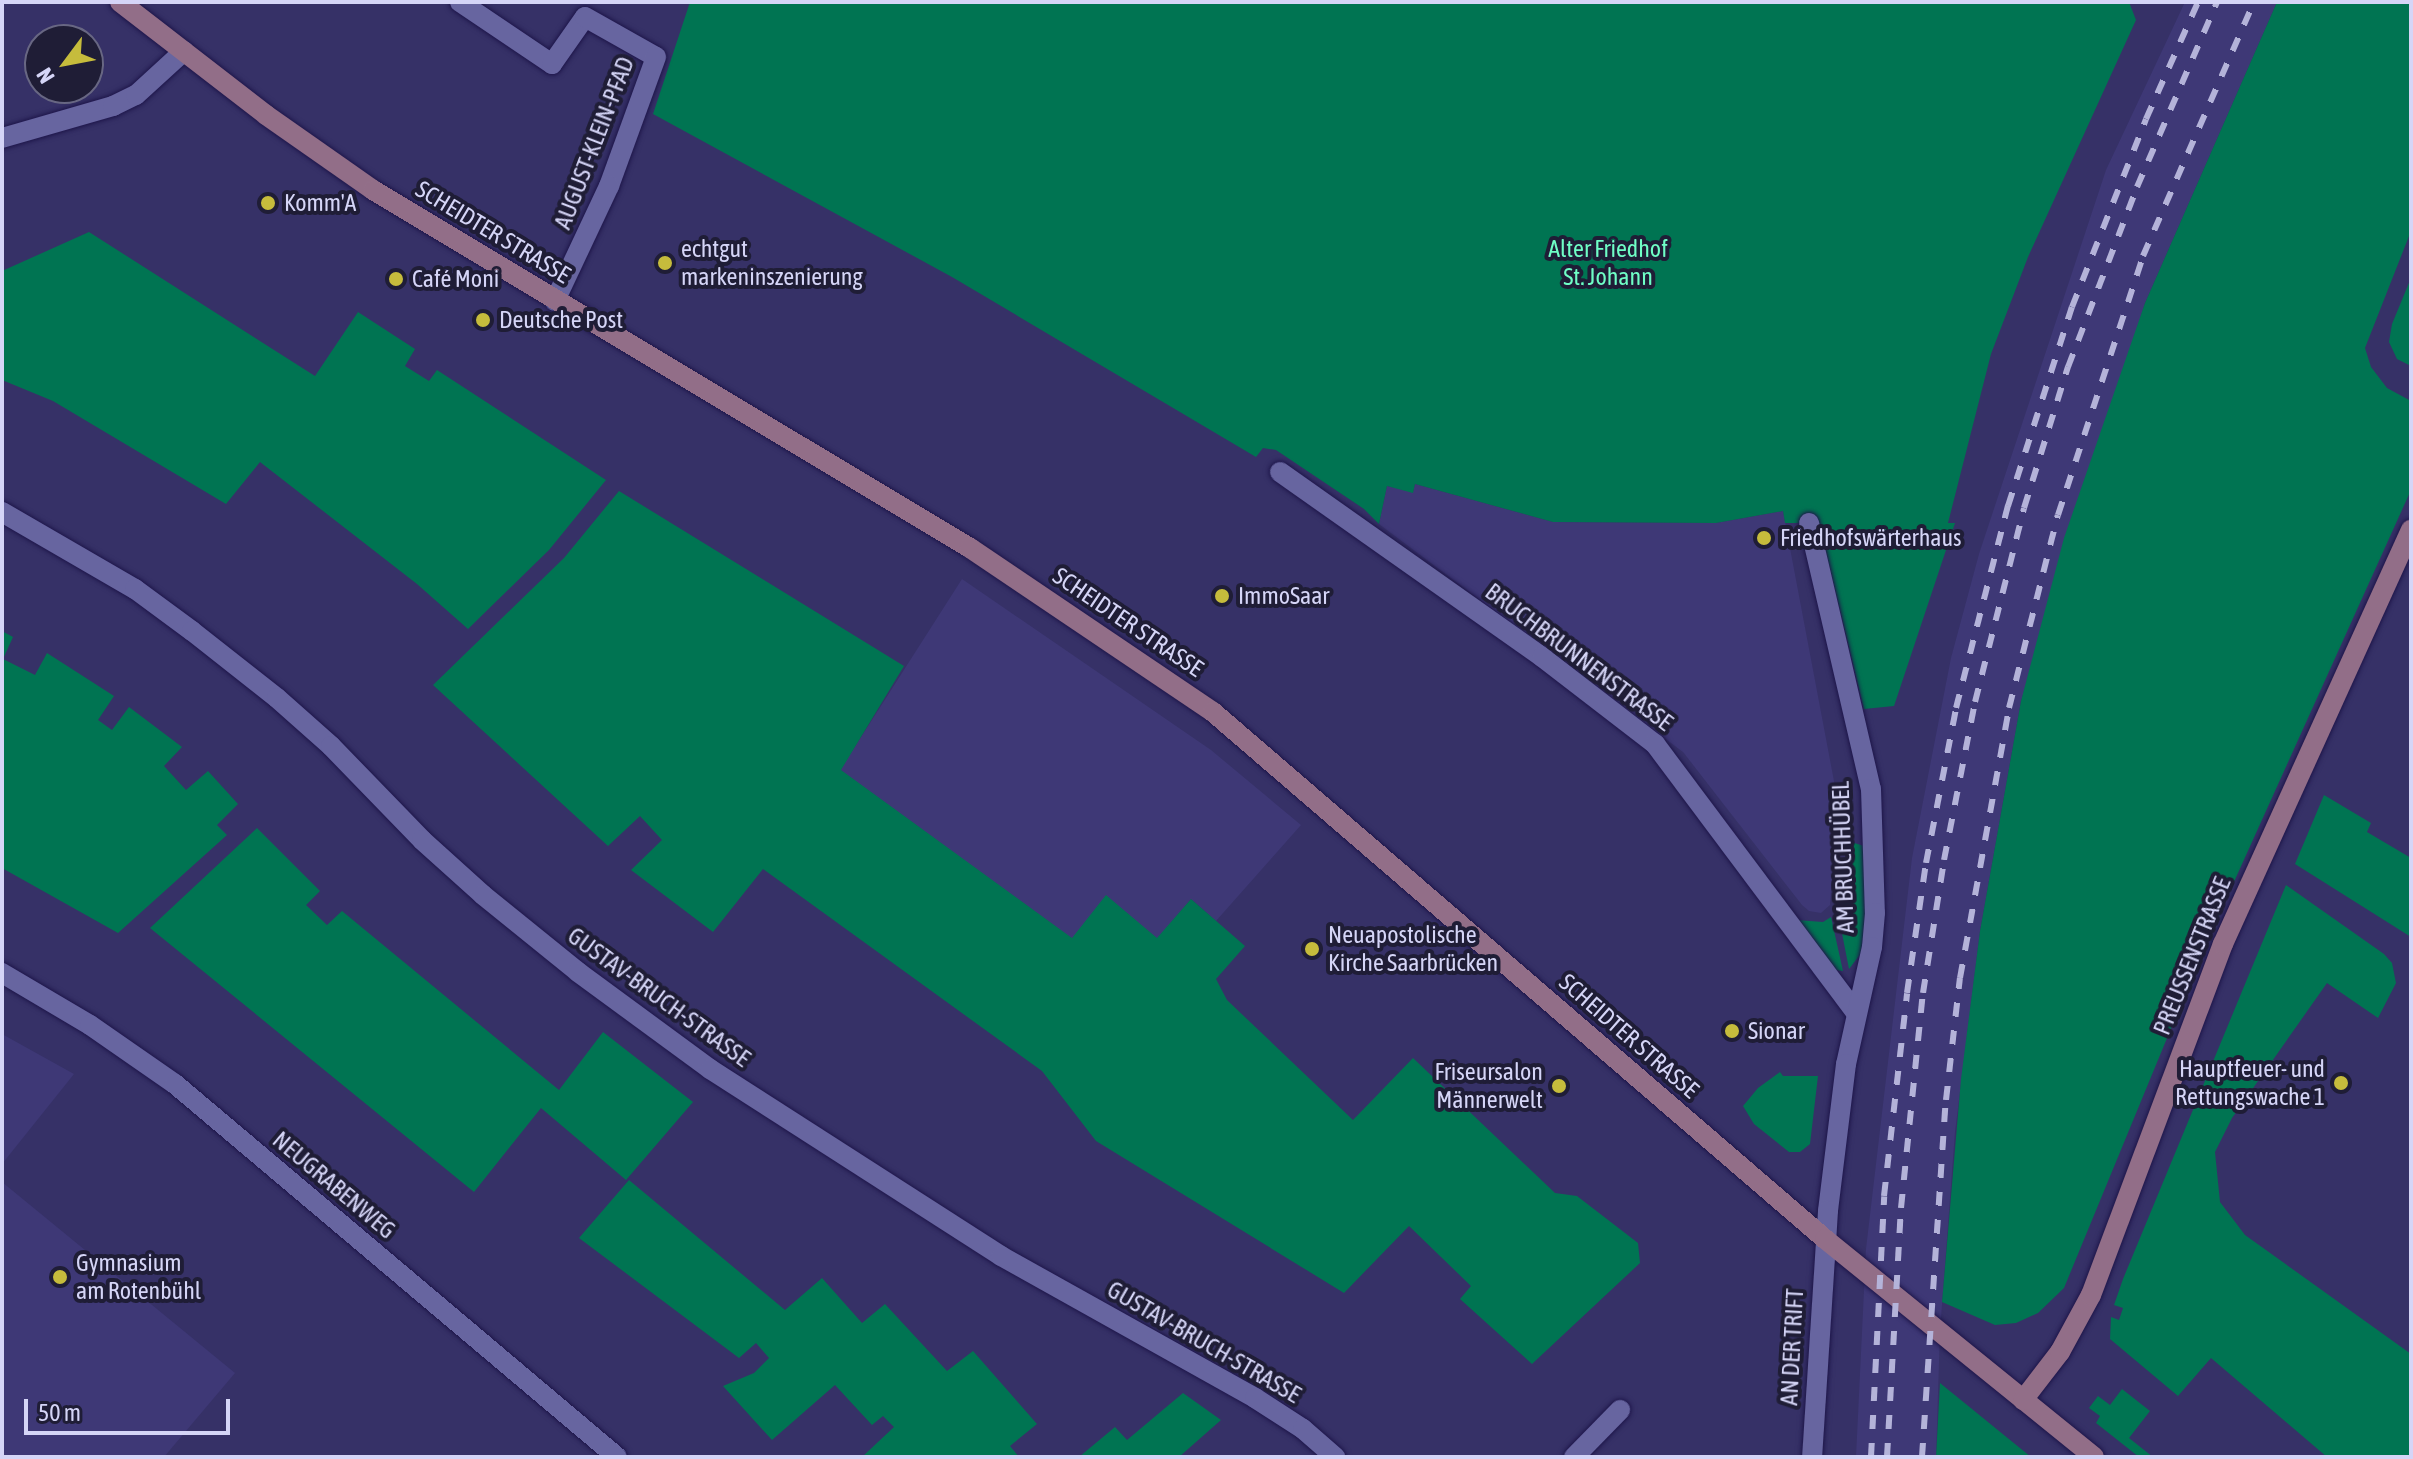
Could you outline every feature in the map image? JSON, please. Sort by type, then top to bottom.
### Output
[{"type":"main road","name":"SCHEIDTER STRASSE","points":[[120,2],[334,164],[555,301],[970,548],[1213,712],[1825,1239],[2094,1457]]},
{"type":"main road","name":"PREUSSENSTRASSE","points":[[2023,1400],[2060,1352],[2091,1295],[2223,944],[2411,530]]},
{"type":"street","name":"AUGUST-KLEIN-PFAD","points":[[460,2],[552,64],[585,17],[656,57],[609,186],[555,301]]},
{"type":"street","points":[[2,138],[113,106],[136,95],[184,51]]},
{"type":"street","name":"BRUCHBRUNNENSTRASSE","points":[[1280,472],[1542,657],[1655,744],[1855,1011]]},
{"type":"street","name":"GUSTAV-BRUCH-STRASSE","points":[[2,512],[135,589],[277,698],[483,895],[687,1053],[1001,1256],[1255,1398],[1328,1455]]},
{"type":"street","name":"AM BRUCHHÜBEL","points":[[1809,523],[1871,789],[1875,913],[1872,947],[1855,1011],[1825,1239]]},
{"type":"street","name":"NEUGRABENWEG","points":[[2,973],[90,1025],[175,1084],[617,1457]]},
{"type":"street","name":"AN DER TRIFT","points":[[1812,1457],[1825,1239]]},
{"type":"street","points":[[1574,1457],[1620,1410]]},
{"type":"shaded area","points":[[2185,2],[2277,2],[2145,303],[2021,701],[1980,931],[1955,1132],[1940,1331],[1936,1457],[1856,1457],[1866,1249],[1912,858],[1951,658],[1979,554],[2106,170]]},
{"type":"shaded area","points":[[1415,484],[1553,522],[1716,523],[1783,511],[1837,797],[1830,905],[1821,913],[1809,911],[1802,905],[1683,752],[1379,524],[1387,486],[1413,492]]},
{"type":"shaded area","points":[[962,579],[1211,750],[1301,825],[1216,921],[1191,899],[1157,939],[1072,939],[840,770]]},
{"type":"shaded area","points":[[2,1034],[74,1074],[2,1164]]},
{"type":"shaded area","name":"Gymnasium am Rotenbühl","points":[[2,1182],[235,1373],[164,1457],[2,1457]]},
{"type":"green space","name":"Alter Friedhof St. Johann","points":[[690,2],[2129,2],[2136,20],[2028,257],[1991,354],[1948,523],[1955,523],[1894,706],[1864,709],[1819,523],[1785,523],[1783,511],[1716,523],[1553,522],[1415,484],[1413,493],[1387,486],[1379,524],[1364,509],[1276,450],[1263,448],[1256,457],[952,277],[653,114]]},
{"type":"green space","points":[[2277,2],[2411,2],[2411,231],[2365,348],[2371,367],[2387,388],[2411,401],[2411,490],[2205,946],[2064,1288],[2038,1313],[2016,1323],[1995,1325],[1942,1302],[1961,1079],[1980,931],[2021,701],[2064,538],[2145,303]]},
{"type":"green space","points":[[89,232],[315,376],[358,312],[415,349],[405,366],[429,381],[437,370],[606,480],[549,550],[468,629],[417,584],[260,462],[226,504],[53,401],[2,380],[2,271]]},
{"type":"green space","points":[[2411,278],[2411,366],[2397,359],[2389,342],[2392,324]]},
{"type":"green space","points":[[619,491],[904,666],[841,770],[1072,938],[1106,895],[1157,938],[1191,899],[1245,946],[1216,979],[1227,1000],[1353,1120],[1413,1058],[1555,1193],[1577,1196],[1638,1243],[1640,1263],[1532,1364],[1460,1299],[1471,1286],[1409,1226],[1344,1293],[1096,1141],[1042,1071],[763,869],[713,932],[631,870],[662,840],[640,816],[608,846],[433,685],[564,558]]},
{"type":"green space","points":[[2,631],[13,637],[3,659],[35,675],[47,653],[114,696],[98,720],[112,730],[129,707],[182,747],[164,766],[186,790],[208,771],[238,804],[217,825],[227,835],[118,933],[2,868]]},
{"type":"green space","points":[[2324,795],[2371,823],[2367,832],[2411,858],[2411,937],[2295,864]]},
{"type":"green space","points":[[257,828],[320,891],[306,905],[327,925],[342,911],[559,1090],[603,1032],[693,1102],[626,1180],[541,1108],[474,1192],[150,928]]},
{"type":"green space","points":[[1851,842],[1864,846],[1868,913],[1862,952],[1849,969],[1838,913],[1846,898]]},
{"type":"green space","points":[[2286,885],[2384,954],[2392,963],[2396,983],[2378,1018],[2327,983],[2232,1118],[2215,1152],[2220,1202],[2245,1235],[2411,1354],[2411,1457],[2327,1457],[2211,1358],[2178,1396],[2110,1339],[2111,1317],[2119,1320],[2123,1308],[2114,1305],[2123,1279]]},
{"type":"green space","points":[[1831,917],[1843,971],[1835,970],[1796,920],[1823,922]]},
{"type":"green space","points":[[1780,1072],[1783,1076],[1818,1076],[1810,1144],[1800,1152],[1789,1152],[1754,1124],[1743,1106],[1758,1088]]},
{"type":"green space","points":[[629,1180],[785,1310],[822,1278],[862,1323],[885,1304],[947,1371],[973,1351],[1037,1424],[1010,1446],[1019,1457],[862,1457],[894,1427],[883,1416],[872,1425],[835,1385],[772,1440],[723,1386],[754,1373],[769,1358],[756,1343],[739,1358],[579,1238]]},
{"type":"green space","points":[[1940,1383],[2031,1457],[1936,1457]]},
{"type":"green space","points":[[2122,1389],[2150,1411],[2129,1438],[2153,1457],[2139,1457],[2096,1423],[2100,1416],[2089,1408],[2098,1396],[2110,1405]]},
{"type":"green space","points":[[1183,1393],[1221,1420],[1179,1457],[1079,1457],[1115,1427],[1127,1440]]},
{"type":"railway","points":[[1871,1457],[1884,1196],[1907,993],[1926,863],[1956,708],[2008,506],[2072,307],[2146,119],[2198,2]]},
{"type":"railway","points":[[1887,1457],[1901,1208],[1923,993],[1944,860],[1975,702],[2024,508],[2068,367],[2137,187],[2217,2]]},
{"type":"railway","points":[[1922,1457],[1946,1100],[1960,978],[2009,708],[2058,515],[2143,256],[2254,2]]},
{"type":"place","name":"Komm'A","points":[[268,203]]},
{"type":"place","name":"echtgut markeninszenierung","points":[[665,263]]},
{"type":"place","name":"Café Moni","points":[[396,279]]},
{"type":"place","name":"Deutsche Post","points":[[483,320]]},
{"type":"place","name":"Friedhofswärterhaus","points":[[1764,538]]},
{"type":"place","name":"ImmoSaar","points":[[1222,596]]},
{"type":"place","name":"Neuapostolische Kirche Saarbrücken","points":[[1312,949]]},
{"type":"place","name":"Sionar","points":[[1732,1031]]},
{"type":"place","name":"Hauptfeuer- und Rettungswache 1","points":[[2341,1083]]},
{"type":"place","name":"Friseursalon Männerwelt","points":[[1559,1086]]},
{"type":"place","name":"Gymnasium am Rotenbühl","points":[[60,1277]]}]
